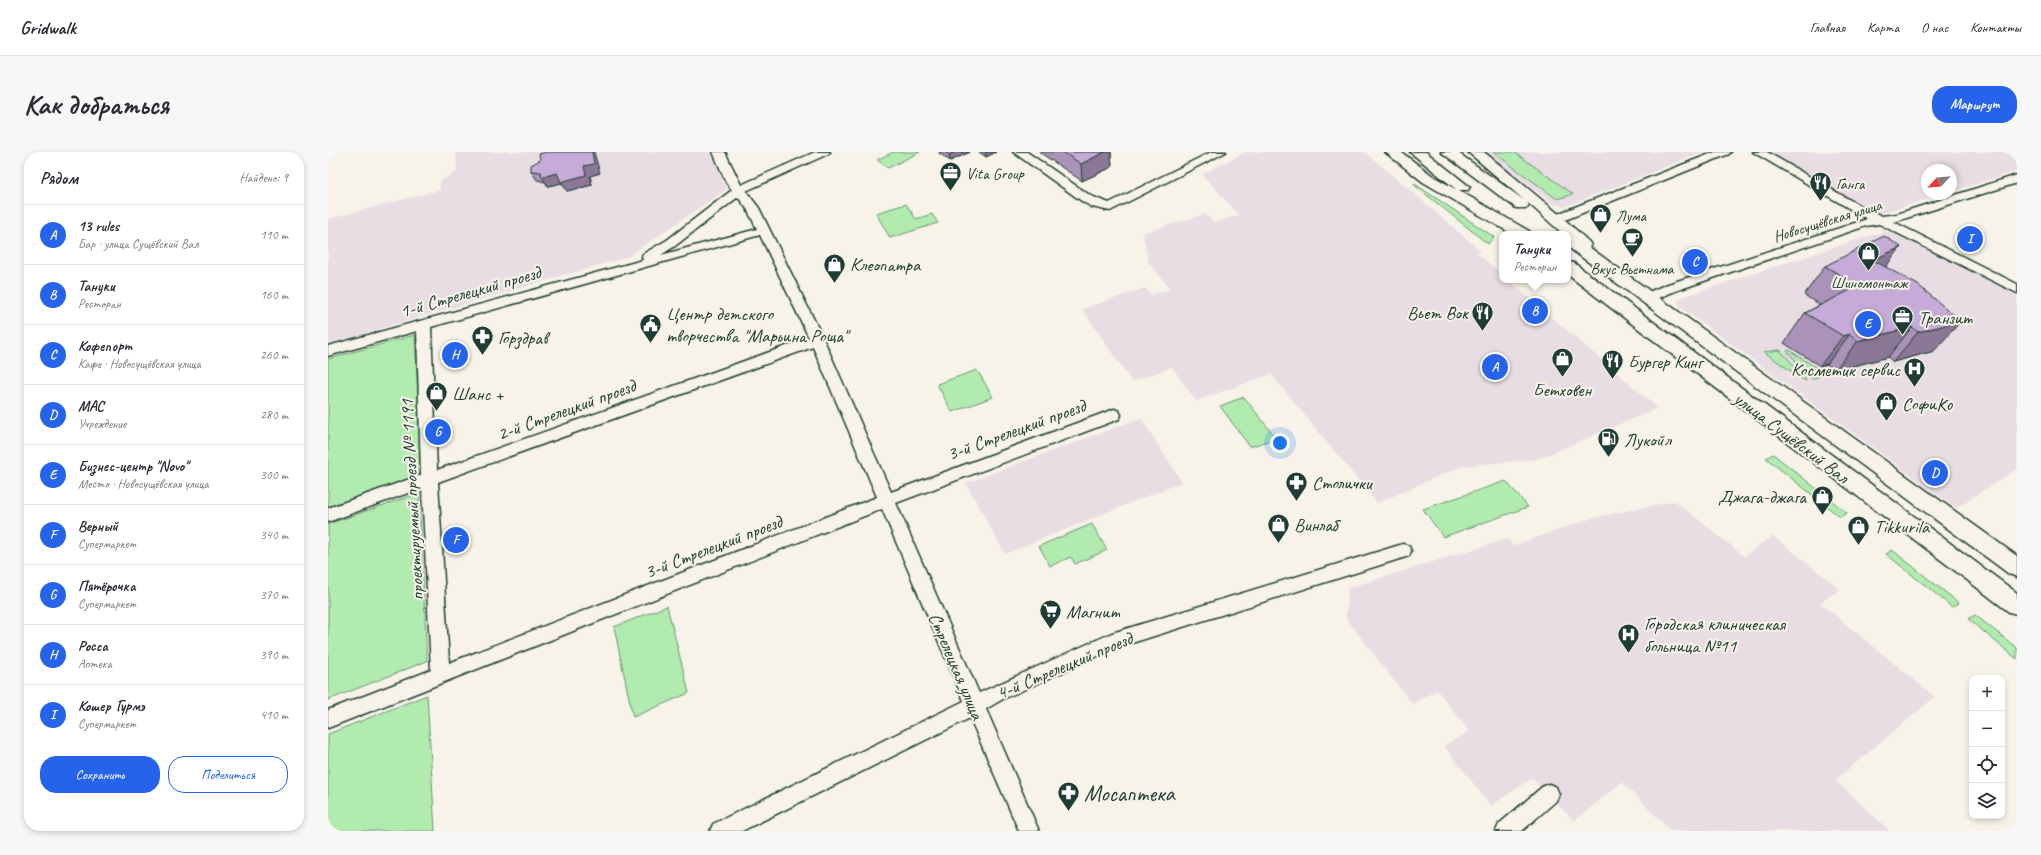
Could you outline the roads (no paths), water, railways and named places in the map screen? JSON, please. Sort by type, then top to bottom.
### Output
[{"type":"main road","points":[[1392,152],[1428,179],[1519,231]]},
{"type":"main road","points":[[1417,152],[1520,231]]},
{"type":"main road","points":[[1448,152],[1557,231]]},
{"type":"main road","points":[[1475,152],[1556,218],[1569,231]]},
{"type":"main road","points":[[1571,233],[1604,265]]},
{"type":"main road","name":"улица Сущёвский Вал","points":[[1571,241],[2017,568]]},
{"type":"main road","name":"улица Сущёвский Вал","points":[[1571,269],[2017,605]]},
{"type":"street","name":"Стрелецкая улица","points":[[720,152],[732,182],[753,208],[762,231],[817,340],[973,705],[1029,831]]},
{"type":"street","name":"1-й Стрелецкий проезд","points":[[622,268],[647,258],[671,243],[739,190],[824,152]]},
{"type":"street","points":[[1019,152],[1087,199],[1096,204],[1110,207],[1220,152]]},
{"type":"street","points":[[1556,218],[1725,152]]},
{"type":"street","points":[[1759,152],[1860,211],[1882,220],[2017,289]]},
{"type":"street","name":"Новосущёвская улица","points":[[1647,298],[1670,288],[1864,223],[1882,220],[2017,179]]},
{"type":"street","name":"1-й Стрелецкий проезд","points":[[328,351],[622,268],[762,231]]},
{"type":"street","name":"проектируемый проезд № 1191","points":[[424,323],[429,479],[441,675]]},
{"type":"street","name":"2-й Стрелецкий проезд","points":[[328,515],[817,340]]},
{"type":"street","name":"3-й Стрелецкий проезд","points":[[328,719],[886,500],[1114,415]]},
{"type":"street","name":"4-й Стрелецкий проезд","points":[[720,831],[954,717],[996,693],[1112,641],[1403,551]]},
{"type":"street","points":[[1506,831],[1549,794]]},
{"type":"place","name":"Vita Group","points":[[950,192]]},
{"type":"place","name":"Ганга","points":[[1821,202]]},
{"type":"place","name":"Лума","points":[[1601,234]]},
{"type":"place","name":"Кошер Гурмэ","points":[[1970,239]]},
{"type":"place","name":"Вкус Вьетнама","points":[[1632,258]]},
{"type":"place","name":"Кофепорт","points":[[1695,262]]},
{"type":"place","name":"Шиномонтаж","points":[[1869,272]]},
{"type":"place","name":"Клеопатра","points":[[834,284]]},
{"type":"place","name":"Тануки","points":[[1535,311]]},
{"type":"place","name":"Бизнес-центр \"Novo\"","points":[[1868,324]]},
{"type":"place","name":"Вьет Вок","points":[[1483,332]]},
{"type":"place","name":"Транзит","points":[[1902,336]]},
{"type":"place","name":"Центр детского творчества \"Марьина Роща\"","points":[[651,344]]},
{"type":"place","name":"Росса","points":[[455,355]]},
{"type":"place","name":"Горздрав","points":[[482,356]]},
{"type":"place","name":"13 rules","points":[[1495,367]]},
{"type":"place","name":"Бетховен","points":[[1562,378]]},
{"type":"place","name":"Бургер Кинг","points":[[1612,380]]},
{"type":"place","name":"Косметик сервис","points":[[1915,388]]},
{"type":"place","name":"Шанс +","points":[[436,412]]},
{"type":"place","name":"СофиКо","points":[[1887,422]]},
{"type":"place","name":"Пятёрочка","points":[[438,432]]},
{"type":"place","name":"Лукойл","points":[[1609,458]]},
{"type":"place","name":"MAC","points":[[1935,473]]},
{"type":"place","name":"Столички","points":[[1296,502]]},
{"type":"place","name":"Джага-джага","points":[[1822,516]]},
{"type":"place","name":"Верный","points":[[456,540]]},
{"type":"place","name":"Винлаб","points":[[1279,544]]},
{"type":"place","name":"Tikkurila","points":[[1858,546]]},
{"type":"place","name":"Магнит","points":[[1051,630]]},
{"type":"place","name":"Городская клиническая больница №11","points":[[1628,654]]},
{"type":"place","name":"Мосаптека","points":[[1068,812]]}]
